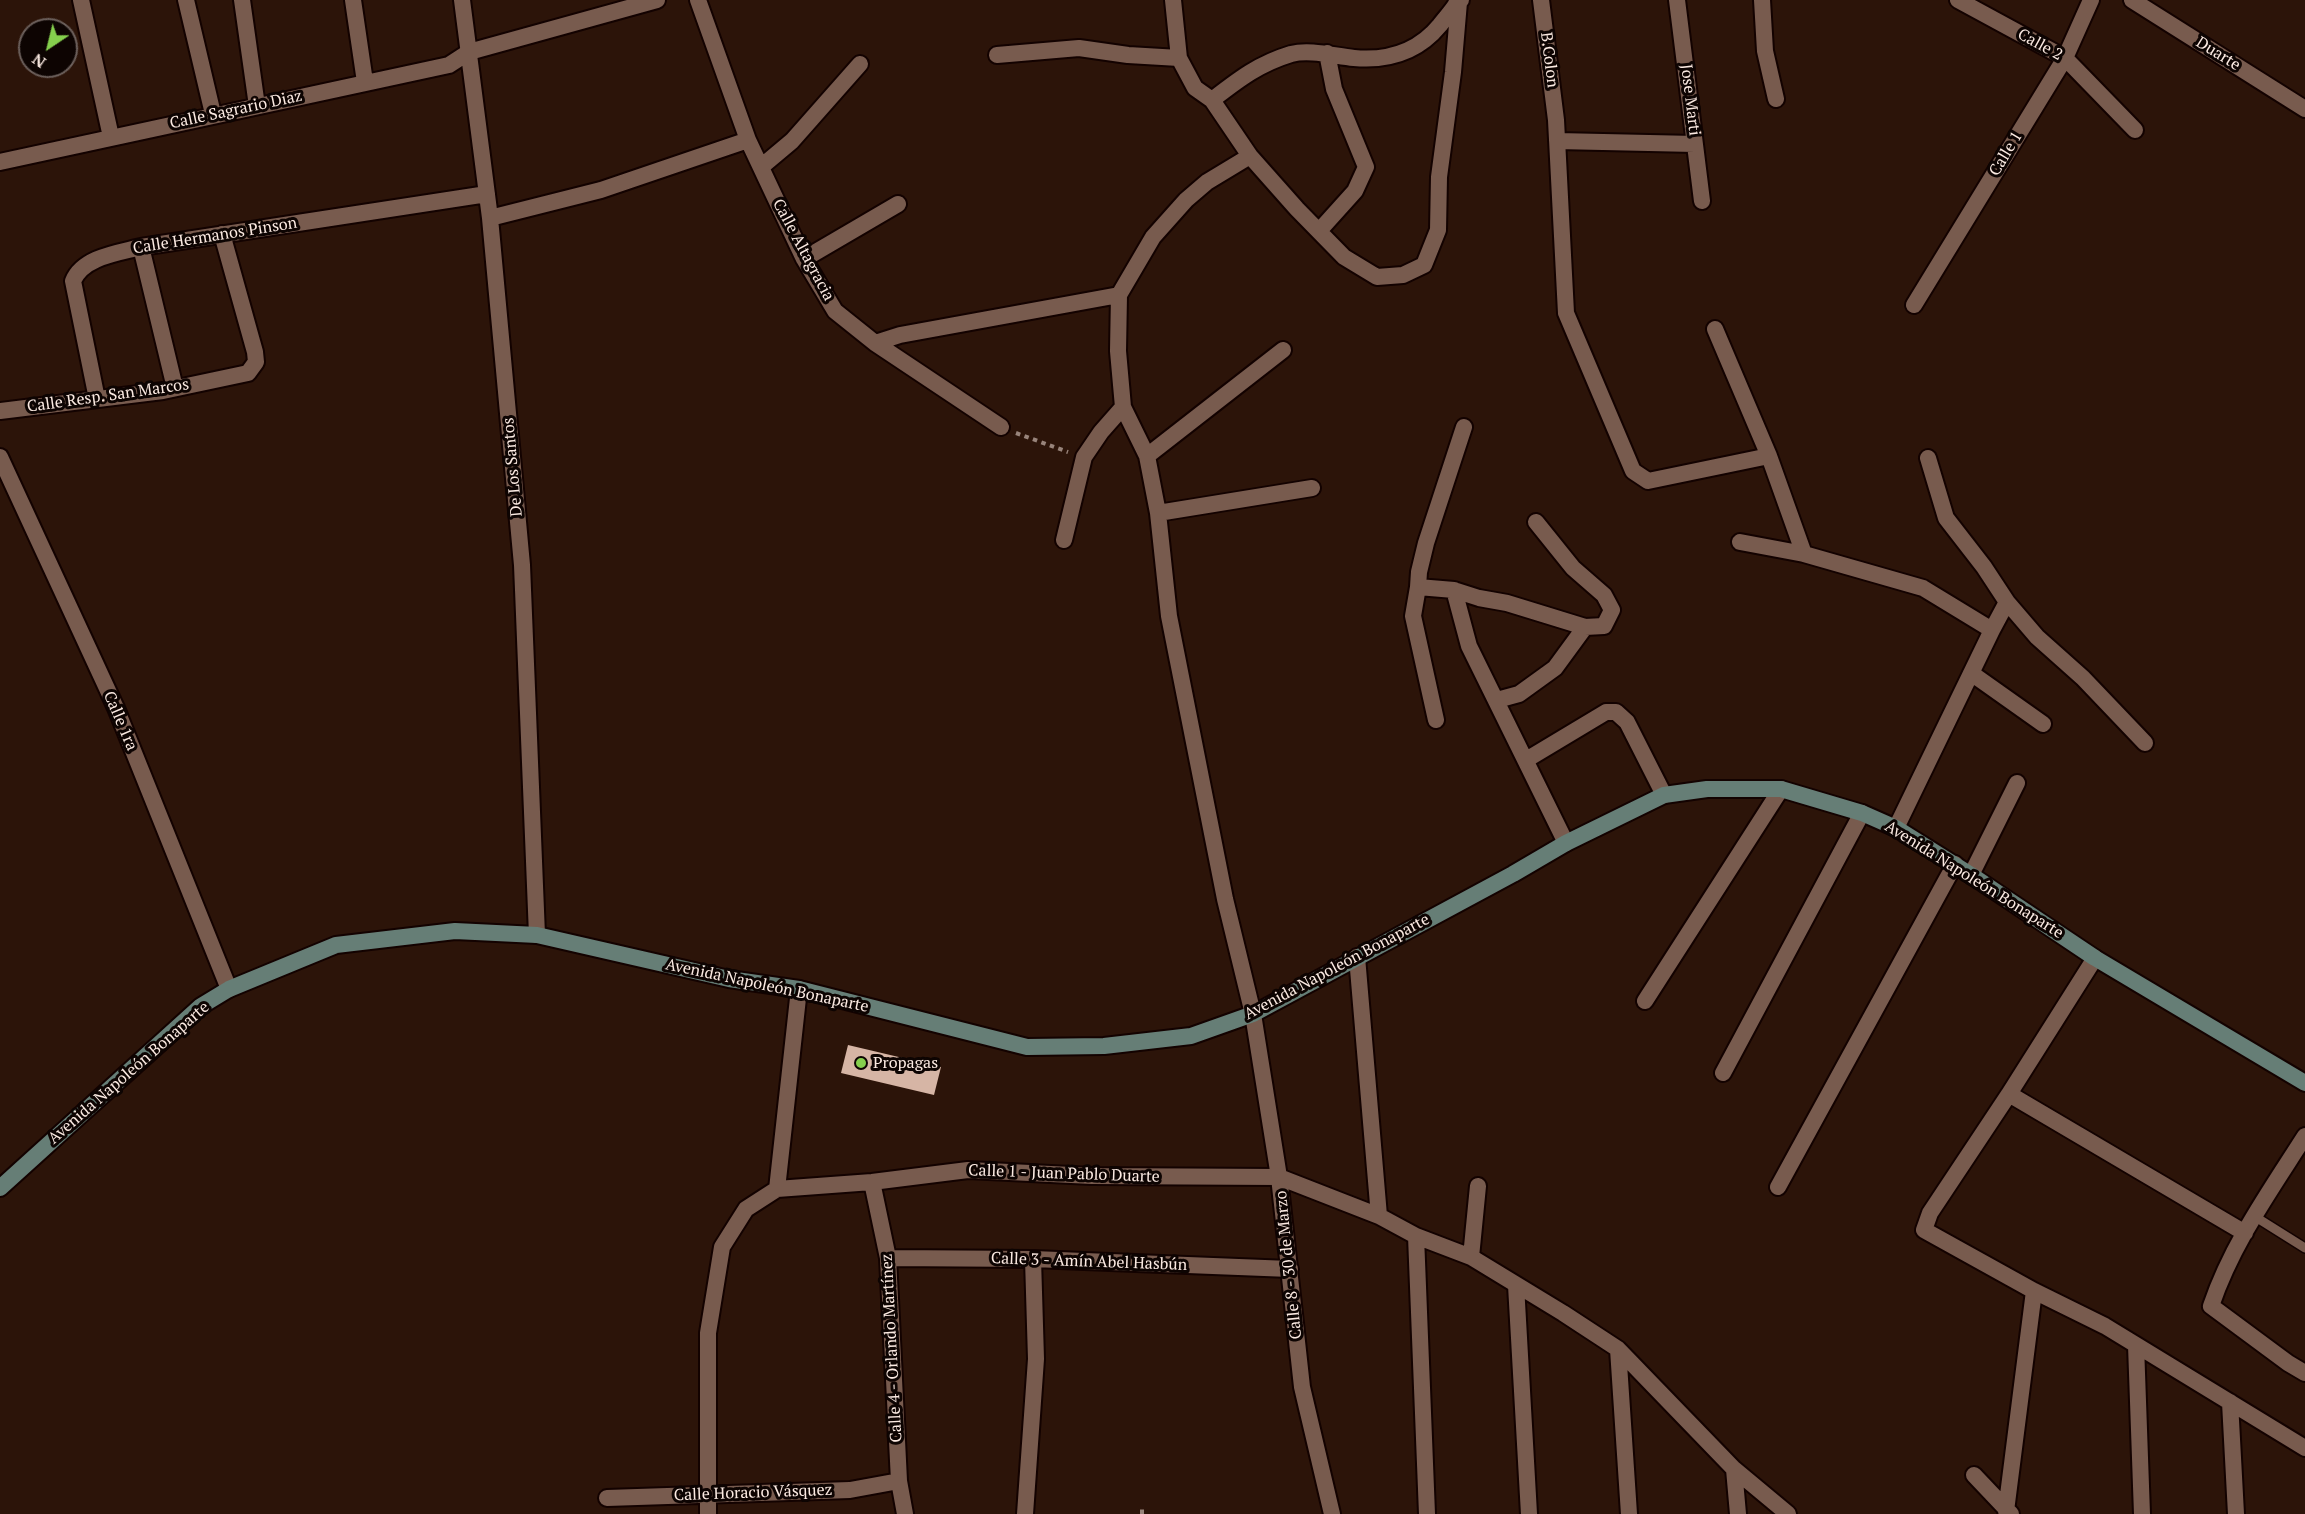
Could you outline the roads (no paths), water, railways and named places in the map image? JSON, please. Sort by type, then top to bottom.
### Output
[{"type":"main road","name":"Avenida Napoleón Bonaparte","points":[[0,1188],[201,1006],[229,989],[336,945],[455,931],[537,935],[729,979],[800,989],[1027,1047],[1104,1046],[1191,1036],[1253,1014],[1566,843],[1664,795],[1707,789],[1781,789],[1862,813],[1896,828],[1955,864],[2095,958],[2305,1083]]},
{"type":"street","points":[[81,0],[111,137]]},
{"type":"street","points":[[186,0],[213,114]]},
{"type":"street","points":[[242,0],[257,106]]},
{"type":"street","points":[[353,0],[365,82]]},
{"type":"street","name":"De Los Santos","points":[[462,0],[490,219],[522,565],[537,935]]},
{"type":"street","name":"Calle Sagrario Diaz","points":[[0,162],[213,114],[449,65],[470,52],[657,0]]},
{"type":"street","name":"Calle Altagracia","points":[[698,0],[748,140],[804,259],[835,311],[875,343],[1001,427]]},
{"type":"street","points":[[1173,0],[1179,58],[1195,88],[1212,100],[1250,156],[1319,231],[1344,257],[1377,278],[1403,275],[1424,265],[1438,230],[1439,177],[1453,72],[1458,0]]},
{"type":"street","points":[[1212,100],[1251,70],[1293,54],[1327,54],[1356,58],[1390,56],[1415,49],[1429,39],[1458,0]]},
{"type":"street","name":"B.Colon","points":[[1541,0],[1556,120],[1566,313],[1634,471],[1648,481],[1769,456]]},
{"type":"street","name":"Jose Marti","points":[[1677,0],[1702,201]]},
{"type":"street","points":[[1762,0],[1765,51],[1776,99]]},
{"type":"street","name":"Calle 2","points":[[1958,0],[2065,58],[2135,130]]},
{"type":"street","name":"Calle 1","points":[[1914,305],[2065,58],[2091,0]]},
{"type":"street","name":"Duarte","points":[[2132,0],[2305,109]]},
{"type":"street","points":[[997,55],[1078,48],[1128,55],[1179,58]]},
{"type":"street","points":[[1319,231],[1355,191],[1366,167],[1334,89],[1327,54]]},
{"type":"street","points":[[760,167],[792,141],[860,64]]},
{"type":"street","points":[[490,219],[601,190],[748,140]]},
{"type":"street","points":[[1557,141],[1695,144]]},
{"type":"street","points":[[1064,540],[1084,457],[1101,432],[1123,407],[1118,351],[1119,295],[1153,237],[1186,200],[1207,182],[1250,156]]},
{"type":"street","name":"Calle Hermanos Pinson","points":[[97,399],[73,280],[78,269],[98,259],[141,247],[487,194]]},
{"type":"street","points":[[804,259],[897,204]]},
{"type":"street","name":"Calle Resp. San Marcos","points":[[0,411],[163,391],[248,373],[256,362],[222,234]]},
{"type":"street","points":[[141,247],[175,388]]},
{"type":"street","points":[[875,343],[900,334],[1119,295]]},
{"type":"street","points":[[1715,329],[1769,456],[1804,554]]},
{"type":"street","points":[[1147,456],[1283,350]]},
{"type":"street","name":"Calle 8 - 30 de Marzo","points":[[1123,407],[1147,456],[1158,513],[1169,616],[1225,899],[1253,1014],[1279,1178],[1302,1387],[1332,1514]]},
{"type":"street","points":[[1436,720],[1413,616],[1419,587],[1419,572],[1426,543],[1464,427]]},
{"type":"street","name":"Calle 1ra","points":[[0,457],[116,708],[229,989]]},
{"type":"street","points":[[1928,458],[1946,518],[1984,567],[2007,602],[2037,637],[2083,678],[2145,743]]},
{"type":"street","points":[[1158,513],[1312,488]]},
{"type":"street","points":[[1419,587],[1454,590],[1479,598],[1507,603],[1585,627],[1604,626],[1612,610],[1604,595],[1573,568],[1536,522]]},
{"type":"street","points":[[1740,542],[1804,554],[1923,588],[1992,630]]},
{"type":"street","points":[[1454,590],[1469,646],[1566,843]]},
{"type":"street","points":[[1896,828],[2007,602]]},
{"type":"street","points":[[1497,700],[1519,694],[1555,668],[1585,627]]},
{"type":"street","points":[[1971,673],[2043,724]]},
{"type":"street","points":[[1526,760],[1606,712],[1616,712],[1627,722],[1664,795]]},
{"type":"street","points":[[1971,875],[2017,783]]},
{"type":"street","points":[[1645,1001],[1781,789]]},
{"type":"street","points":[[1723,1073],[1862,813]]},
{"type":"street","points":[[1778,1187],[1955,864]]},
{"type":"street","points":[[1356,957],[1378,1216]]},
{"type":"street","points":[[2095,958],[1930,1213],[1924,1230],[2034,1291],[2105,1326],[2305,1448]]},
{"type":"street","points":[[708,1514],[708,1333],[722,1247],[746,1209],[777,1189],[800,989]]},
{"type":"street","points":[[2009,1094],[2244,1233]]},
{"type":"street","points":[[2305,1136],[2244,1233],[2219,1282],[2211,1306],[2288,1364],[2305,1373]]},
{"type":"street","name":"Calle 1 - Juan Pablo Duarte","points":[[777,1189],[872,1182],[968,1170],[1092,1176],[1279,1178]]},
{"type":"street","points":[[1279,1178],[1378,1216],[1416,1236],[1471,1257],[1618,1349],[1734,1468],[1788,1514]]},
{"type":"street","name":"Calle 4 - Orlando Martínez","points":[[872,1182],[888,1258],[899,1481],[905,1514]]},
{"type":"street","points":[[1471,1257],[1478,1186]]},
{"type":"street","points":[[1416,1236],[1427,1514]]},
{"type":"street","name":"Calle 3 - Amín Abel Hasbún","points":[[888,1258],[1033,1259],[1290,1269]]},
{"type":"street","points":[[1025,1514],[1036,1359],[1033,1259]]},
{"type":"street","points":[[1516,1285],[1528,1514]]},
{"type":"street","points":[[2009,1513],[2034,1291]]},
{"type":"street","points":[[2136,1345],[2142,1514]]},
{"type":"street","points":[[1618,1349],[1629,1514]]},
{"type":"street","points":[[2230,1402],[2236,1514]]},
{"type":"street","points":[[1734,1468],[1738,1514]]},
{"type":"street","points":[[1974,1475],[2009,1513]]},
{"type":"street","name":"Calle Horacio Vásquez","points":[[607,1498],[850,1490],[899,1481]]},
{"type":"lane","points":[[2254,1216],[2305,1248]]},
{"type":"place","name":"Propagas","points":[[861,1063]]}]
